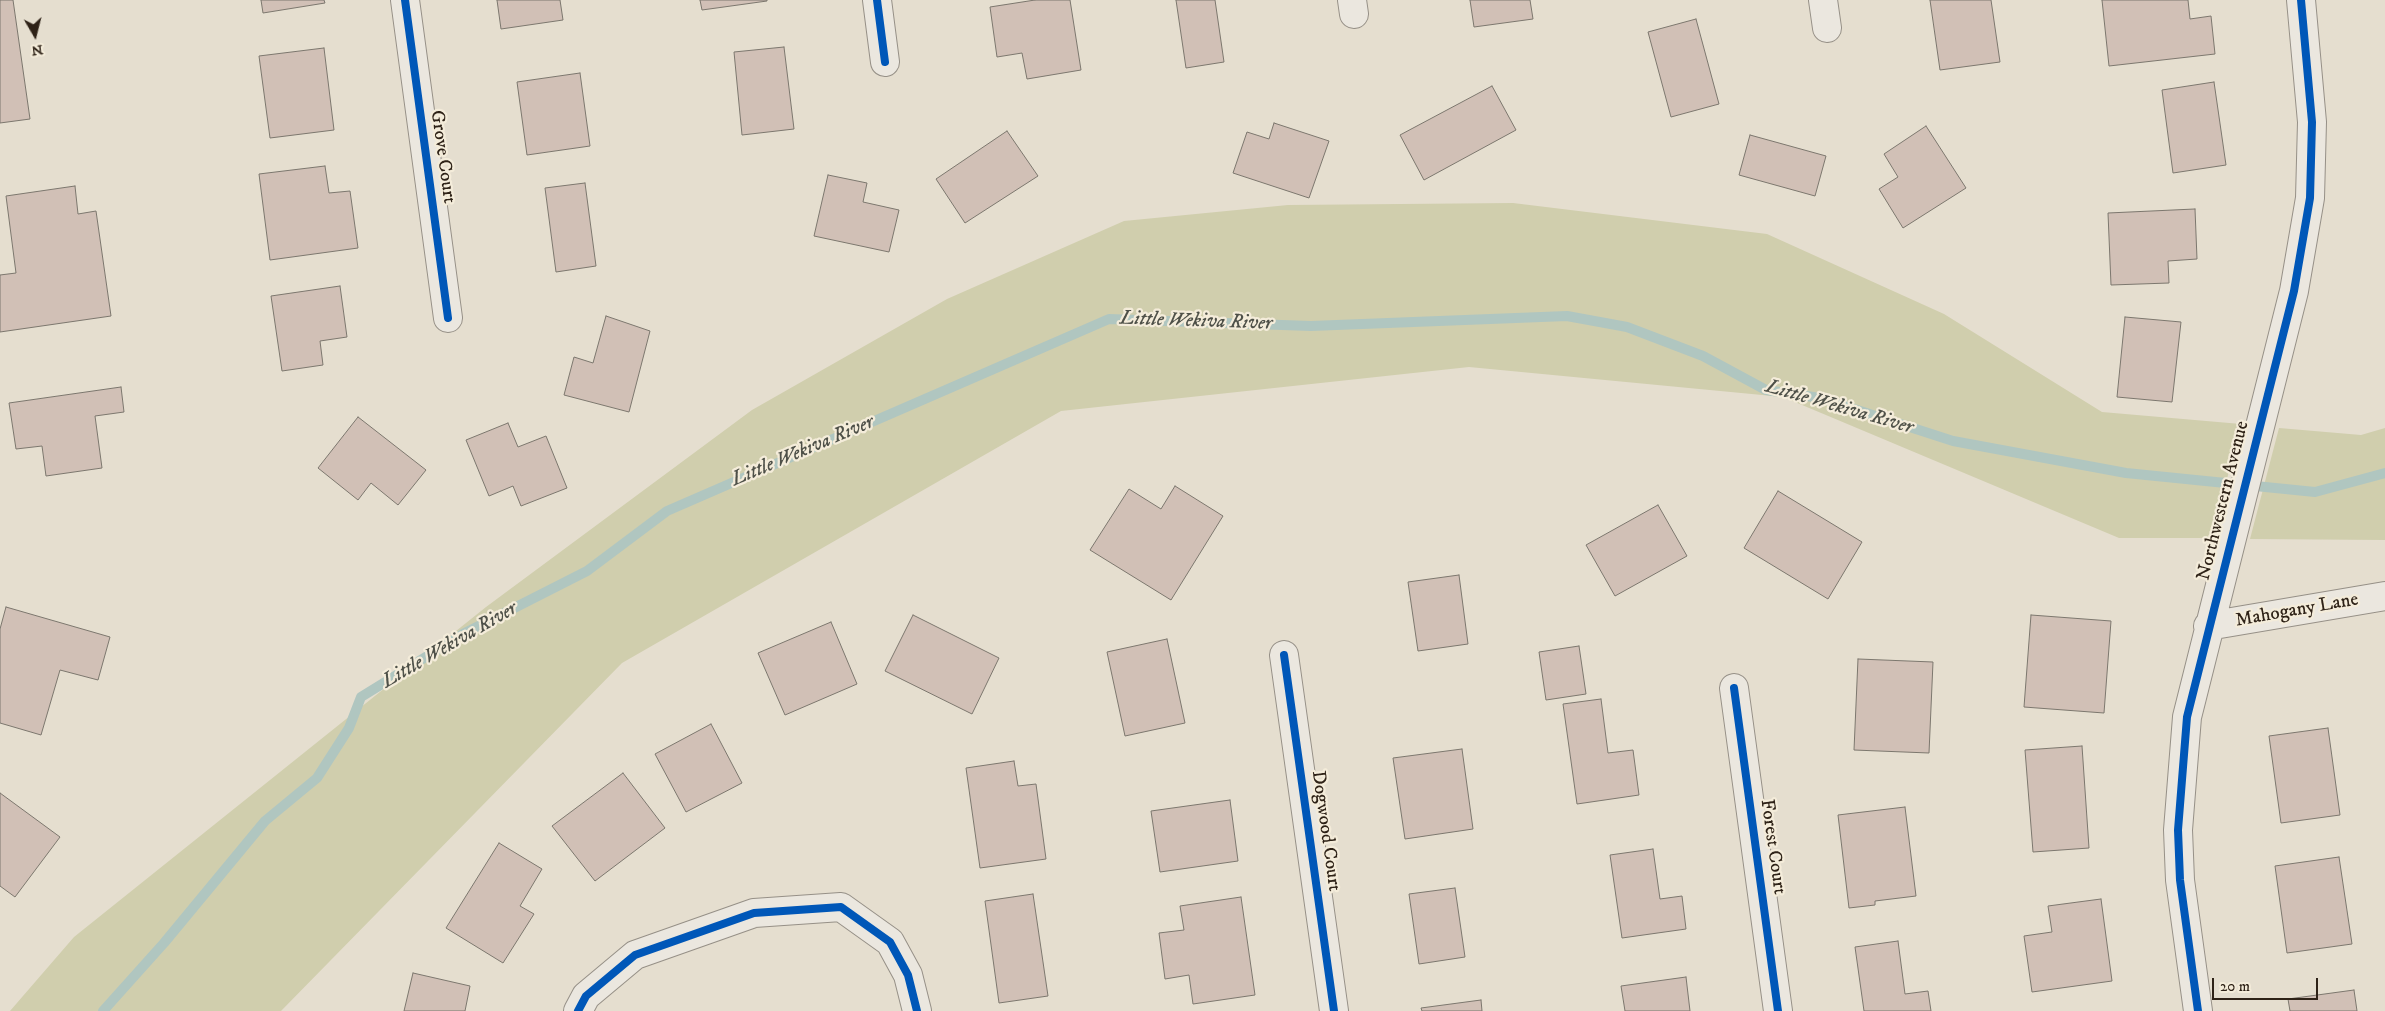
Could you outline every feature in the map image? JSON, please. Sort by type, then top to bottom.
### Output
[{"type":"street","name":"Grove Court","points":[[404,0],[448,318]]},
{"type":"street","points":[[877,0],[886,62]]},
{"type":"street","points":[[1823,0],[1827,28]]},
{"type":"street","name":"Northwestern Avenue","points":[[2198,1011],[2180,880],[2178,830],[2187,717],[2208,626],[2294,291],[2310,198],[2312,122],[2301,0]]},
{"type":"street","name":"Mahogany Lane","points":[[2208,626],[2385,596]]},
{"type":"street","name":"Dogwood Court","points":[[1284,655],[1334,1011]]},
{"type":"street","name":"Forest Court","points":[[1734,688],[1778,1011]]},
{"type":"street","points":[[578,1011],[586,996],[635,955],[754,914],[841,907],[890,942],[908,975],[917,1011]]},
{"type":"shaded area","points":[[1513,203],[1767,234],[1944,314],[2102,412],[2241,424],[2212,538],[2119,538],[1783,397],[1469,367],[1061,411],[622,663],[281,1011],[10,1011],[74,937],[486,607],[752,410],[947,299],[1124,221],[1288,205]]},
{"type":"shaded area","points":[[2279,428],[2361,435],[2385,428],[2385,540],[2250,539]]},
{"type":"building","points":[[0,0],[13,0],[30,119],[0,123]]},
{"type":"building","points":[[261,0],[324,0],[325,3],[263,13]]},
{"type":"building","points":[[497,0],[560,0],[563,20],[501,29]]},
{"type":"building","points":[[700,0],[767,0],[767,1],[702,10]]},
{"type":"building","points":[[1035,0],[1070,0],[1081,70],[1027,79],[1022,53],[997,57],[990,7]]},
{"type":"building","points":[[1176,0],[1215,0],[1224,62],[1186,68]]},
{"type":"building","points":[[1470,0],[1530,0],[1533,19],[1474,27]]},
{"type":"building","points":[[1930,0],[1991,0],[2000,62],[1940,70]]},
{"type":"building","points":[[2102,0],[2188,0],[2190,19],[2211,16],[2215,54],[2109,66]]},
{"type":"building","points":[[1696,19],[1719,104],[1671,117],[1648,32]]},
{"type":"building","points":[[784,47],[794,129],[742,135],[734,52]]},
{"type":"building","points":[[324,48],[334,130],[270,138],[259,56]]},
{"type":"building","points":[[580,73],[590,146],[527,155],[517,82]]},
{"type":"building","points":[[2214,82],[2226,165],[2173,173],[2162,90]]},
{"type":"building","points":[[1492,86],[1516,130],[1424,180],[1400,135]]},
{"type":"building","points":[[1274,123],[1329,141],[1309,198],[1233,173],[1247,132],[1269,139]]},
{"type":"building","points":[[1926,126],[1966,188],[1903,228],[1879,189],[1898,177],[1884,154]]},
{"type":"building","points":[[1007,131],[1038,176],[965,223],[936,179]]},
{"type":"building","points":[[1750,135],[1826,156],[1815,196],[1739,175]]},
{"type":"building","points":[[325,166],[329,193],[350,191],[358,248],[270,260],[259,174]]},
{"type":"building","points":[[828,175],[867,183],[863,202],[899,210],[889,252],[814,236]]},
{"type":"building","points":[[585,183],[596,266],[556,272],[545,188]]},
{"type":"building","points":[[75,186],[78,214],[96,211],[111,316],[0,332],[0,275],[16,273],[6,196]]},
{"type":"building","points":[[2195,209],[2197,259],[2168,261],[2169,283],[2111,285],[2108,213]]},
{"type":"building","points":[[340,286],[347,337],[320,341],[323,365],[282,371],[271,296]]},
{"type":"building","points":[[606,316],[650,331],[629,412],[564,395],[574,357],[593,363]]},
{"type":"building","points":[[2125,317],[2181,322],[2172,402],[2117,397]]},
{"type":"building","points":[[121,387],[124,412],[95,416],[102,468],[46,476],[42,446],[16,449],[9,403]]},
{"type":"building","points":[[358,417],[426,470],[398,505],[371,483],[358,500],[318,468]]},
{"type":"building","points":[[508,423],[518,447],[546,436],[567,488],[521,506],[513,486],[489,496],[466,440]]},
{"type":"building","points":[[1175,486],[1223,516],[1171,600],[1090,550],[1129,489],[1161,509]]},
{"type":"building","points":[[1778,491],[1862,542],[1828,599],[1744,548]]},
{"type":"building","points":[[1658,505],[1687,556],[1615,596],[1586,545]]},
{"type":"building","points":[[1459,575],[1468,644],[1418,651],[1408,582]]},
{"type":"building","points":[[6,607],[110,637],[98,680],[60,670],[41,735],[0,723],[0,629]]},
{"type":"building","points":[[913,615],[999,658],[972,714],[885,671]]},
{"type":"building","points":[[2031,615],[2111,621],[2104,713],[2024,707]]},
{"type":"building","points":[[831,622],[857,684],[785,715],[758,653]]},
{"type":"building","points":[[1167,639],[1185,723],[1125,736],[1107,652]]},
{"type":"building","points":[[1579,646],[1586,694],[1546,700],[1539,652]]},
{"type":"building","points":[[1858,659],[1933,662],[1929,753],[1854,750]]},
{"type":"building","points":[[1601,699],[1608,753],[1633,750],[1639,795],[1577,804],[1563,704]]},
{"type":"building","points":[[711,724],[742,783],[686,812],[655,754]]},
{"type":"building","points":[[2328,728],[2340,815],[2281,823],[2269,736]]},
{"type":"building","points":[[2082,746],[2089,848],[2033,852],[2025,750]]},
{"type":"building","points":[[1462,749],[1473,829],[1405,839],[1393,758]]},
{"type":"building","points":[[1014,761],[1018,786],[1036,784],[1046,859],[980,868],[966,768]]},
{"type":"building","points":[[623,773],[665,828],[595,881],[552,826]]},
{"type":"building","points":[[0,793],[60,837],[15,897],[0,886]]},
{"type":"building","points":[[1230,800],[1238,861],[1160,872],[1151,811]]},
{"type":"building","points":[[1905,807],[1916,896],[1875,901],[1875,905],[1849,908],[1838,815]]},
{"type":"building","points":[[499,843],[542,869],[520,906],[534,914],[503,963],[446,928]]},
{"type":"building","points":[[1653,849],[1660,899],[1682,896],[1686,929],[1622,938],[1610,855]]},
{"type":"building","points":[[2339,857],[2352,944],[2287,953],[2275,866]]},
{"type":"building","points":[[1455,888],[1465,957],[1419,964],[1409,894]]},
{"type":"building","points":[[1033,894],[1048,996],[999,1003],[985,901]]},
{"type":"building","points":[[1241,897],[1255,995],[1193,1004],[1189,975],[1165,979],[1159,933],[1184,930],[1180,906]]},
{"type":"building","points":[[2101,899],[2112,981],[2032,992],[2024,936],[2052,932],[2048,906]]},
{"type":"building","points":[[1898,941],[1905,994],[1928,991],[1931,1011],[1864,1011],[1855,947]]},
{"type":"building","points":[[413,973],[470,986],[465,1011],[404,1011]]},
{"type":"building","points":[[1686,977],[1690,1011],[1625,1011],[1621,986]]},
{"type":"building","points":[[2354,990],[2357,1011],[2290,1011],[2288,999]]},
{"type":"building","points":[[1481,1000],[1482,1011],[1422,1011],[1421,1008]]},
{"type":"waterway","name":"Little Wekiva River","points":[[103,1011],[164,943],[265,821],[317,778],[349,728],[361,697],[463,634],[587,571],[667,511],[1109,319],[1311,326],[1567,316],[1627,327],[1703,356],[1766,390],[1820,398],[1953,441],[2126,473],[2315,492],[2385,473]]},
{"type":"cycle path","points":[[405,0],[448,318]]},
{"type":"cycle path","points":[[877,0],[885,62]]},
{"type":"cycle path","points":[[2198,1011],[2180,880],[2178,830],[2187,717],[2294,291],[2310,198],[2312,122],[2301,0]]},
{"type":"cycle path","points":[[1284,655],[1334,1011]]},
{"type":"cycle path","points":[[1734,688],[1778,1011]]},
{"type":"cycle path","points":[[578,1011],[586,996],[635,955],[754,913],[841,907],[890,942],[908,975],[917,1011]]}]
